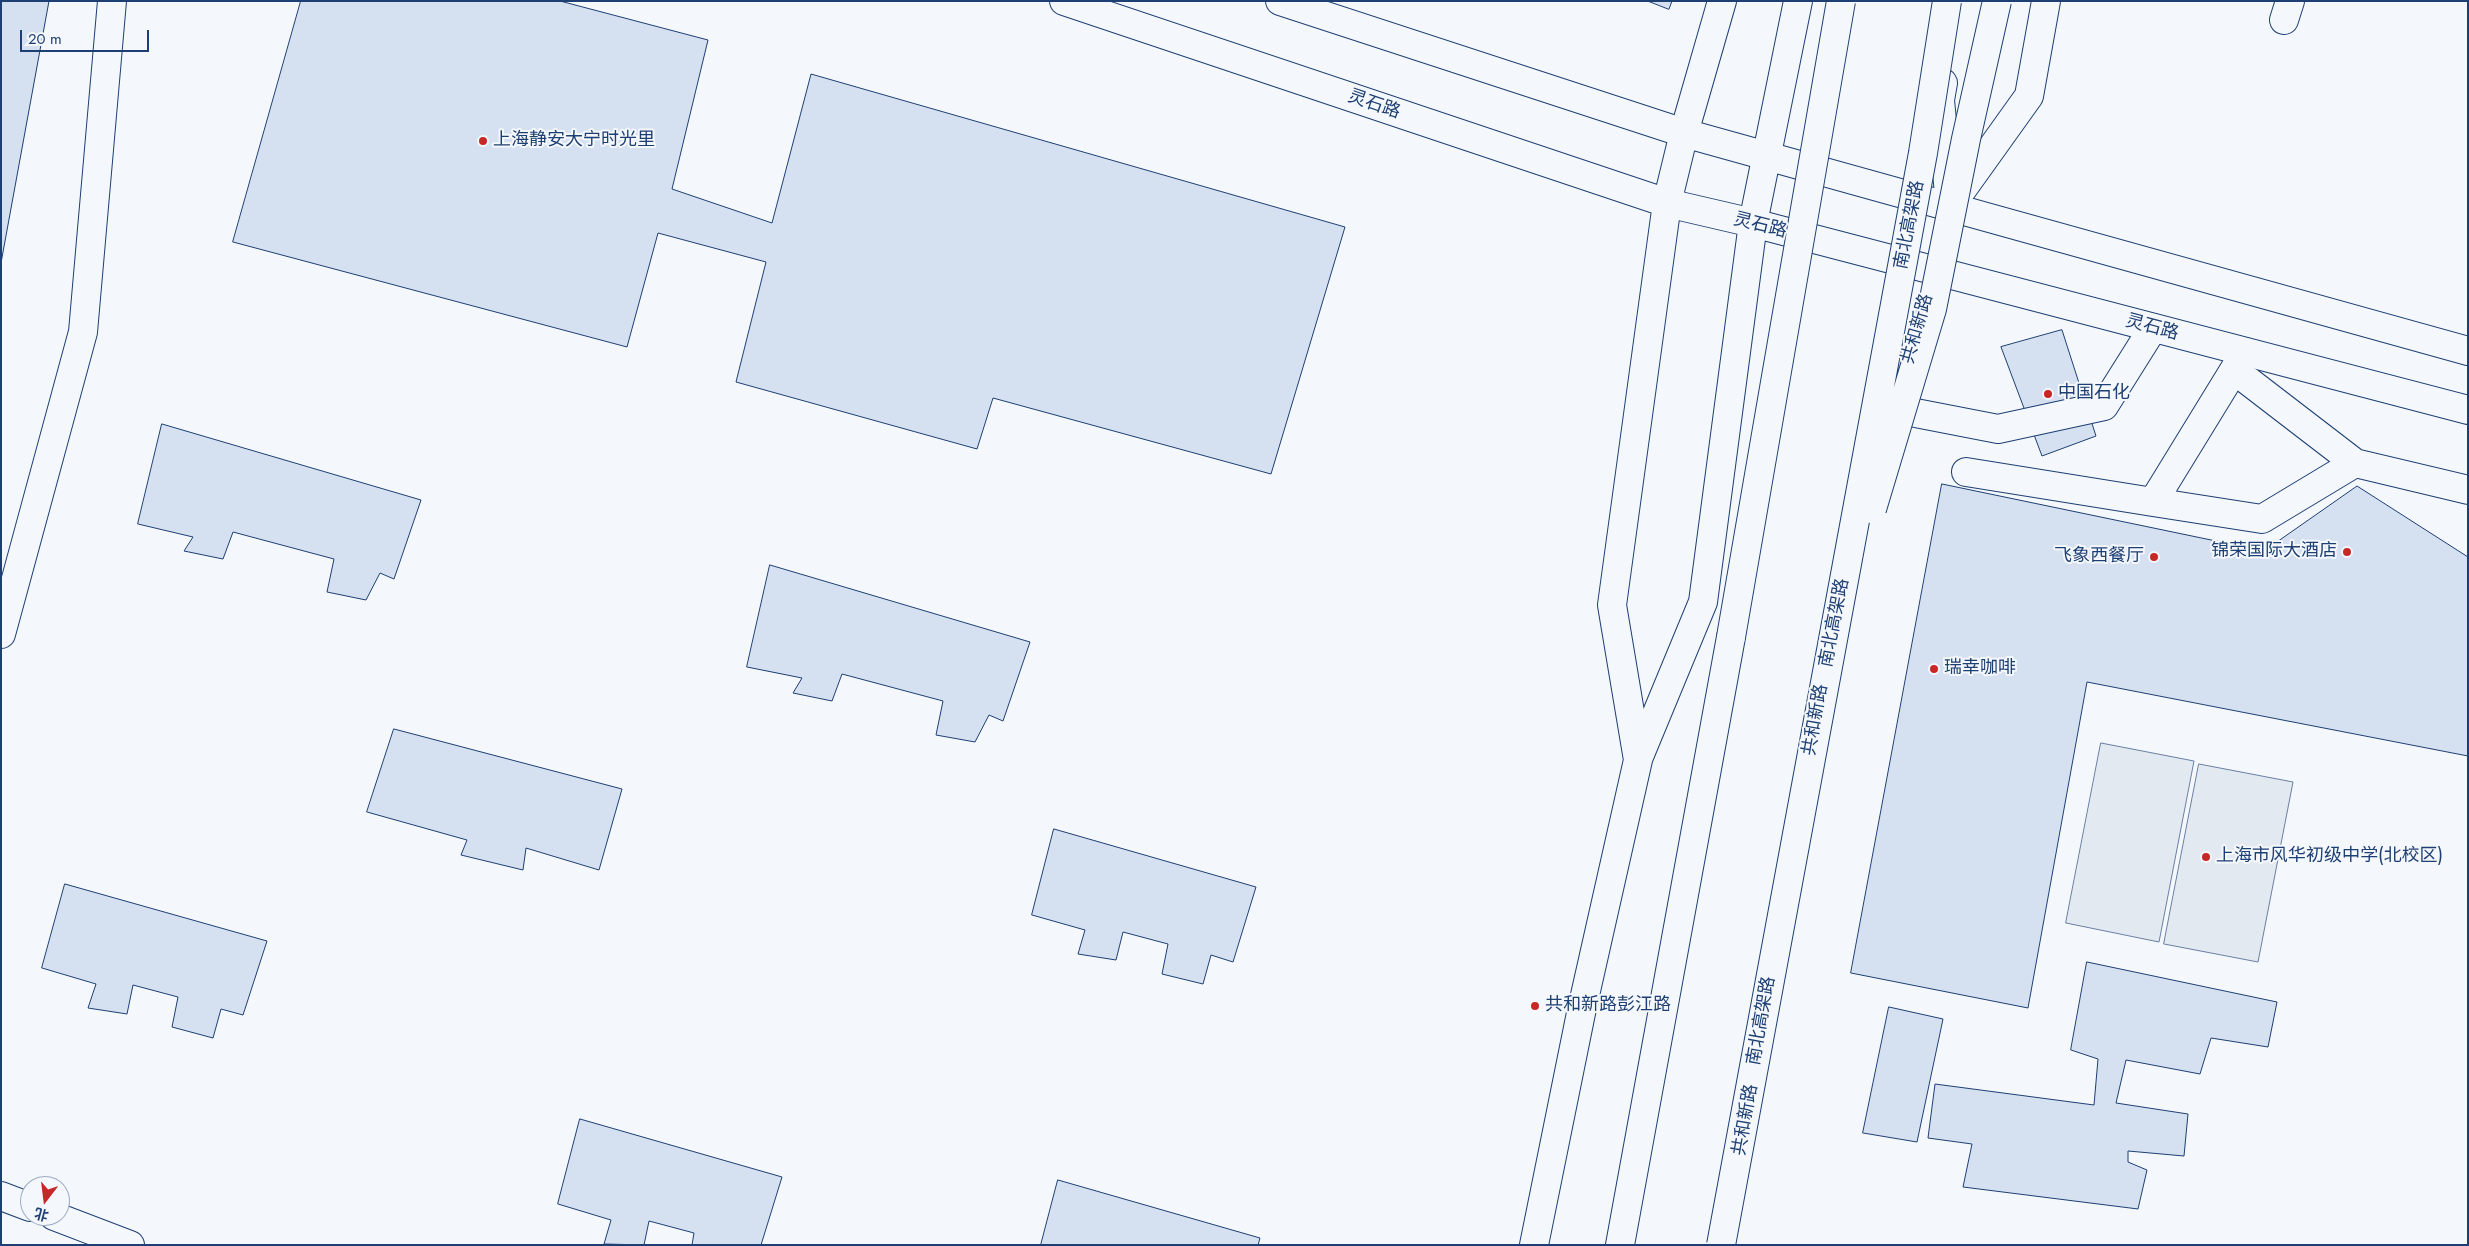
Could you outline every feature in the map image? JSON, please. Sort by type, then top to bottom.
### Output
[{"type":"main road","points":[[1,634],[83,332],[112,1]]},
{"type":"main road","name":"灵石路","points":[[1064,1],[1667,203],[1753,223],[2153,328],[2239,361],[2468,410]]},
{"type":"main road","points":[[1280,1],[1684,133],[2468,351]]},
{"type":"main road","points":[[1638,760],[1612,605],[1667,203],[1684,133],[1722,1]]},
{"type":"main road","points":[[1534,1245],[1581,1013],[1638,760],[1703,602],[1753,223],[1765,155],[1798,1]]},
{"type":"main road","points":[[1620,1245],[1732,627],[1841,1]]},
{"type":"main road","name":"南北高架路","points":[[1720,1245],[1923,152],[1948,1]]},
{"type":"main road","name":"共和新路","points":[[1725,1245],[1834,619],[1936,272],[1950,206],[1940,100],[1957,1]]},
{"type":"main road","points":[[1830,649],[1932,309],[1966,139],[1997,1]]},
{"type":"main road","name":"共和新路","points":[[1950,206],[2029,96],[2046,1]]},
{"type":"main road","points":[[1895,409],[1998,429],[2104,406],[2153,328]]},
{"type":"main road","points":[[2153,502],[2239,361],[2355,464],[2468,490]]},
{"type":"main road","points":[[1966,472],[2262,519],[2355,464]]},
{"type":"main road","points":[[1,1196],[20,1203]]},
{"type":"main road","points":[[70,1222],[130,1245]]},
{"type":"shaded area","points":[[2101,743],[2194,761],[2159,942],[2066,923]]},
{"type":"shaded area","points":[[2199,764],[2293,782],[2258,962],[2164,944]]},
{"type":"building","points":[[1,1],[49,1],[1,263]]},
{"type":"building","points":[[301,1],[560,1],[708,40],[672,189],[772,223],[811,74],[1345,227],[1271,474],[993,398],[977,449],[736,382],[766,262],[658,233],[627,347],[233,242]]},
{"type":"building","points":[[1648,1],[1672,1],[1669,9]]},
{"type":"building","points":[[2062,330],[2096,436],[2042,456],[2001,347]]},
{"type":"building","points":[[162,424],[421,500],[394,579],[380,573],[366,600],[327,592],[334,559],[233,532],[223,559],[184,551],[193,537],[138,524]]},
{"type":"building","points":[[1942,484],[2264,551],[2357,486],[2468,557],[2468,756],[2087,682],[2028,1008],[1851,973]]},
{"type":"building","points":[[770,565],[1030,642],[1003,721],[989,715],[975,742],[936,735],[943,701],[842,674],[832,701],[793,693],[802,678],[747,667]]},
{"type":"building","points":[[394,729],[622,789],[599,870],[526,848],[523,870],[461,855],[467,840],[367,812]]},
{"type":"building","points":[[1054,829],[1256,887],[1233,962],[1211,955],[1203,984],[1162,974],[1168,944],[1123,932],[1116,960],[1078,954],[1085,930],[1032,915]]},
{"type":"building","points":[[65,884],[267,941],[243,1015],[221,1009],[213,1038],[172,1027],[178,997],[133,985],[127,1014],[88,1008],[96,984],[42,968]]},
{"type":"building","points":[[2087,962],[2277,1002],[2268,1047],[2211,1038],[2200,1074],[2126,1060],[2116,1103],[2188,1114],[2184,1156],[2128,1151],[2128,1162],[2147,1170],[2138,1209],[1963,1187],[1972,1144],[1928,1138],[1935,1084],[2094,1105],[2098,1059],[2071,1050]]},
{"type":"building","points":[[1889,1007],[1943,1019],[1917,1142],[1863,1133]]},
{"type":"building","points":[[580,1119],[782,1177],[761,1245],[692,1245],[694,1233],[649,1221],[644,1245],[604,1244],[611,1220],[558,1204]]},
{"type":"building","points":[[1058,1180],[1260,1238],[1258,1245],[1041,1245]]},
{"type":"place","name":"上海静安大宁时光里","points":[[483,141]]},
{"type":"place","name":"中国石化","points":[[2048,394]]},
{"type":"place","name":"锦荣国际大酒店","points":[[2347,552]]},
{"type":"place","name":"飞象西餐厅","points":[[2154,557]]},
{"type":"place","name":"瑞幸咖啡","points":[[1934,669]]},
{"type":"place","name":"上海市风华初级中学(北校区)","points":[[2206,857]]},
{"type":"place","name":"共和新路彭江路","points":[[1535,1006]]}]
